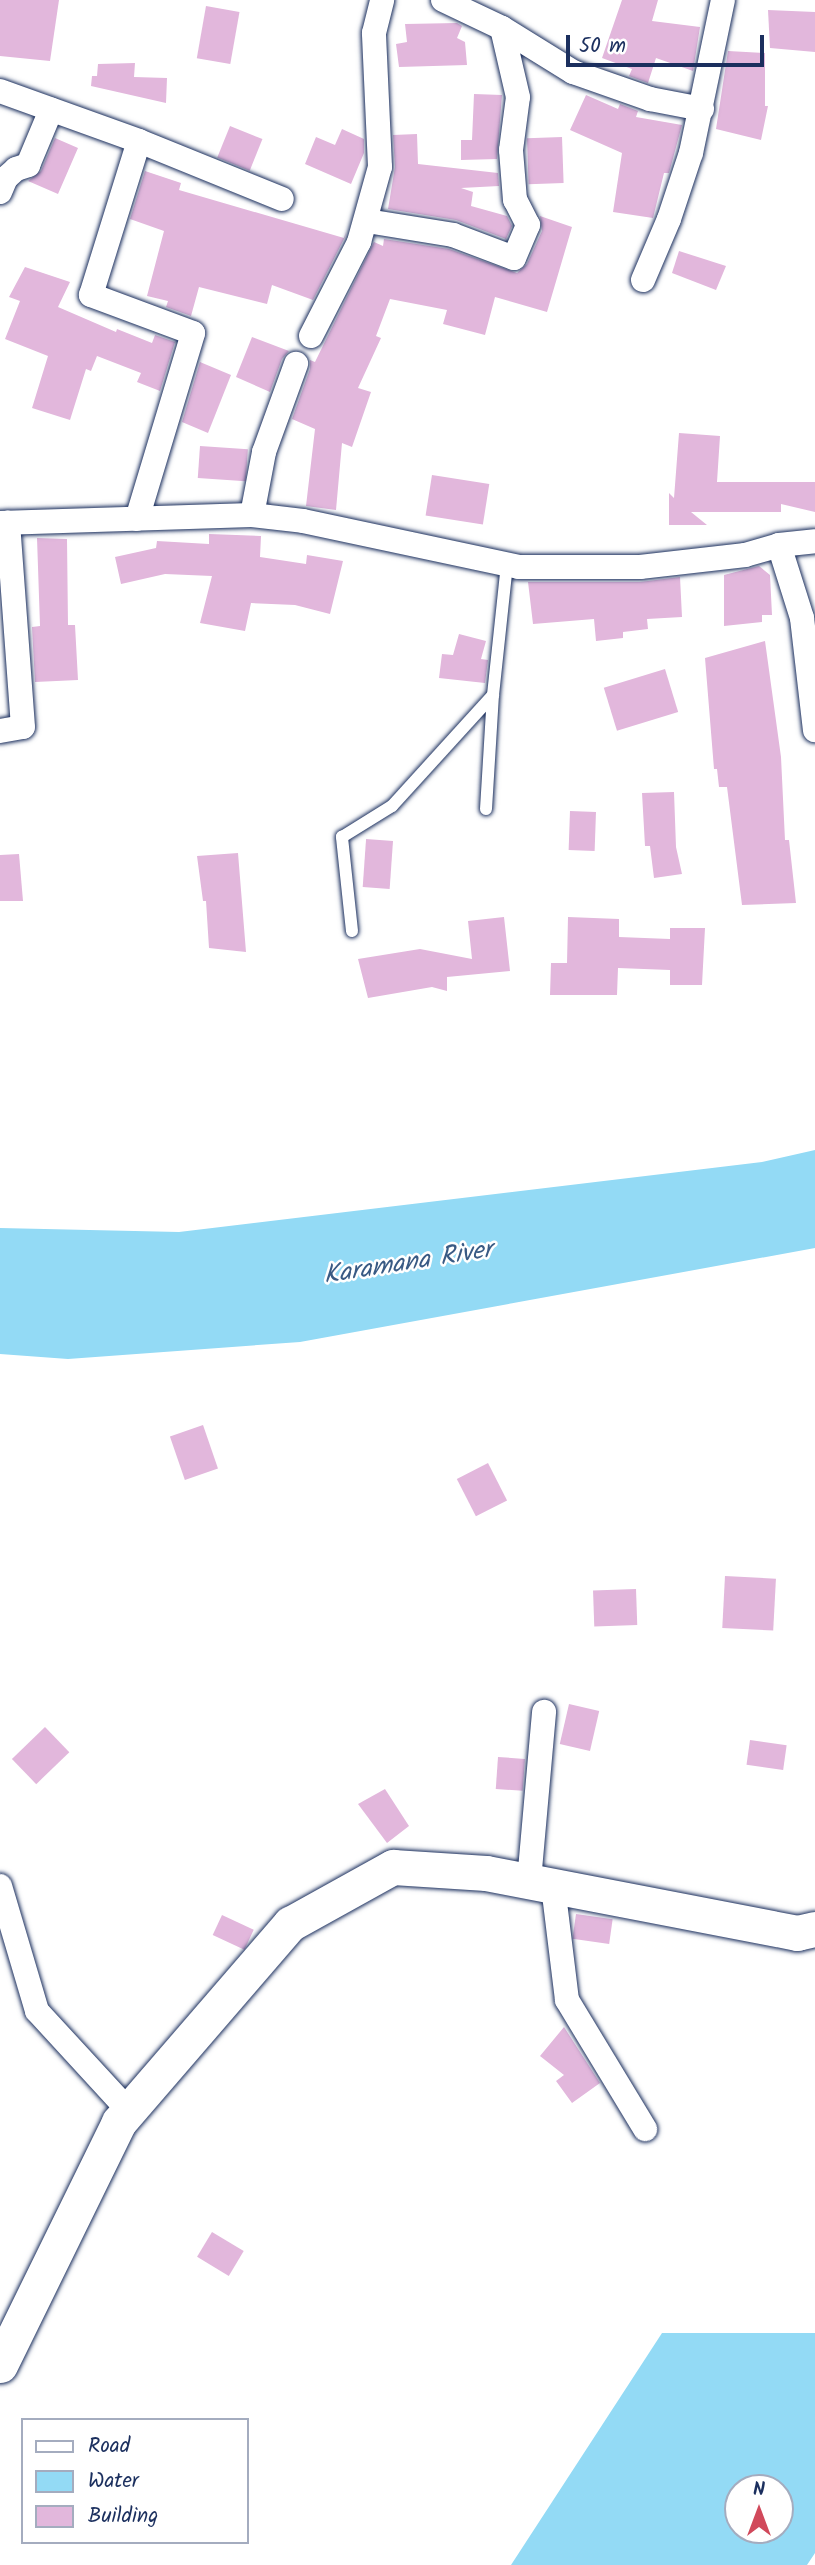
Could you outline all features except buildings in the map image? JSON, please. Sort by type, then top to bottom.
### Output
[{"type":"main road","points":[[0,2365],[119,2122],[128,2110],[290,1924],[393,1867],[486,1873],[797,1933],[815,1928]]},
{"type":"street","points":[[311,336],[367,221],[380,167],[374,33],[382,0]]},
{"type":"street","points":[[443,0],[502,28],[573,72],[650,99],[702,109]]},
{"type":"street","points":[[643,279],[668,219],[702,109],[723,0]]},
{"type":"street","points":[[367,221],[453,235],[514,258],[528,225],[515,200],[511,150],[518,97],[502,28]]},
{"type":"street","points":[[0,91],[139,141],[282,199]]},
{"type":"street","points":[[0,192],[6,178],[16,169],[29,165],[51,110]]},
{"type":"street","points":[[137,519],[193,333],[91,295],[139,141]]},
{"type":"street","points":[[252,515],[264,452],[296,364]]},
{"type":"street","points":[[0,731],[23,727],[4,523],[252,515],[303,521],[507,565],[640,567],[745,555],[779,545],[815,541]]},
{"type":"street","points":[[779,545],[802,618],[815,730]]},
{"type":"street","points":[[544,1712],[541,1883],[567,2000],[645,2129]]},
{"type":"street","points":[[0,1886],[37,2011],[128,2110]]},
{"type":"lane","points":[[486,809],[493,695],[507,565]]},
{"type":"lane","points":[[352,931],[342,837],[392,806],[493,695]]},
{"type":"water","name":"Karamana River","points":[[815,1150],[815,1248],[300,1342],[68,1359],[0,1354],[0,1228],[179,1232],[762,1162]]},
{"type":"water","points":[[662,2333],[815,2333],[815,2553],[807,2565],[511,2565]]}]
